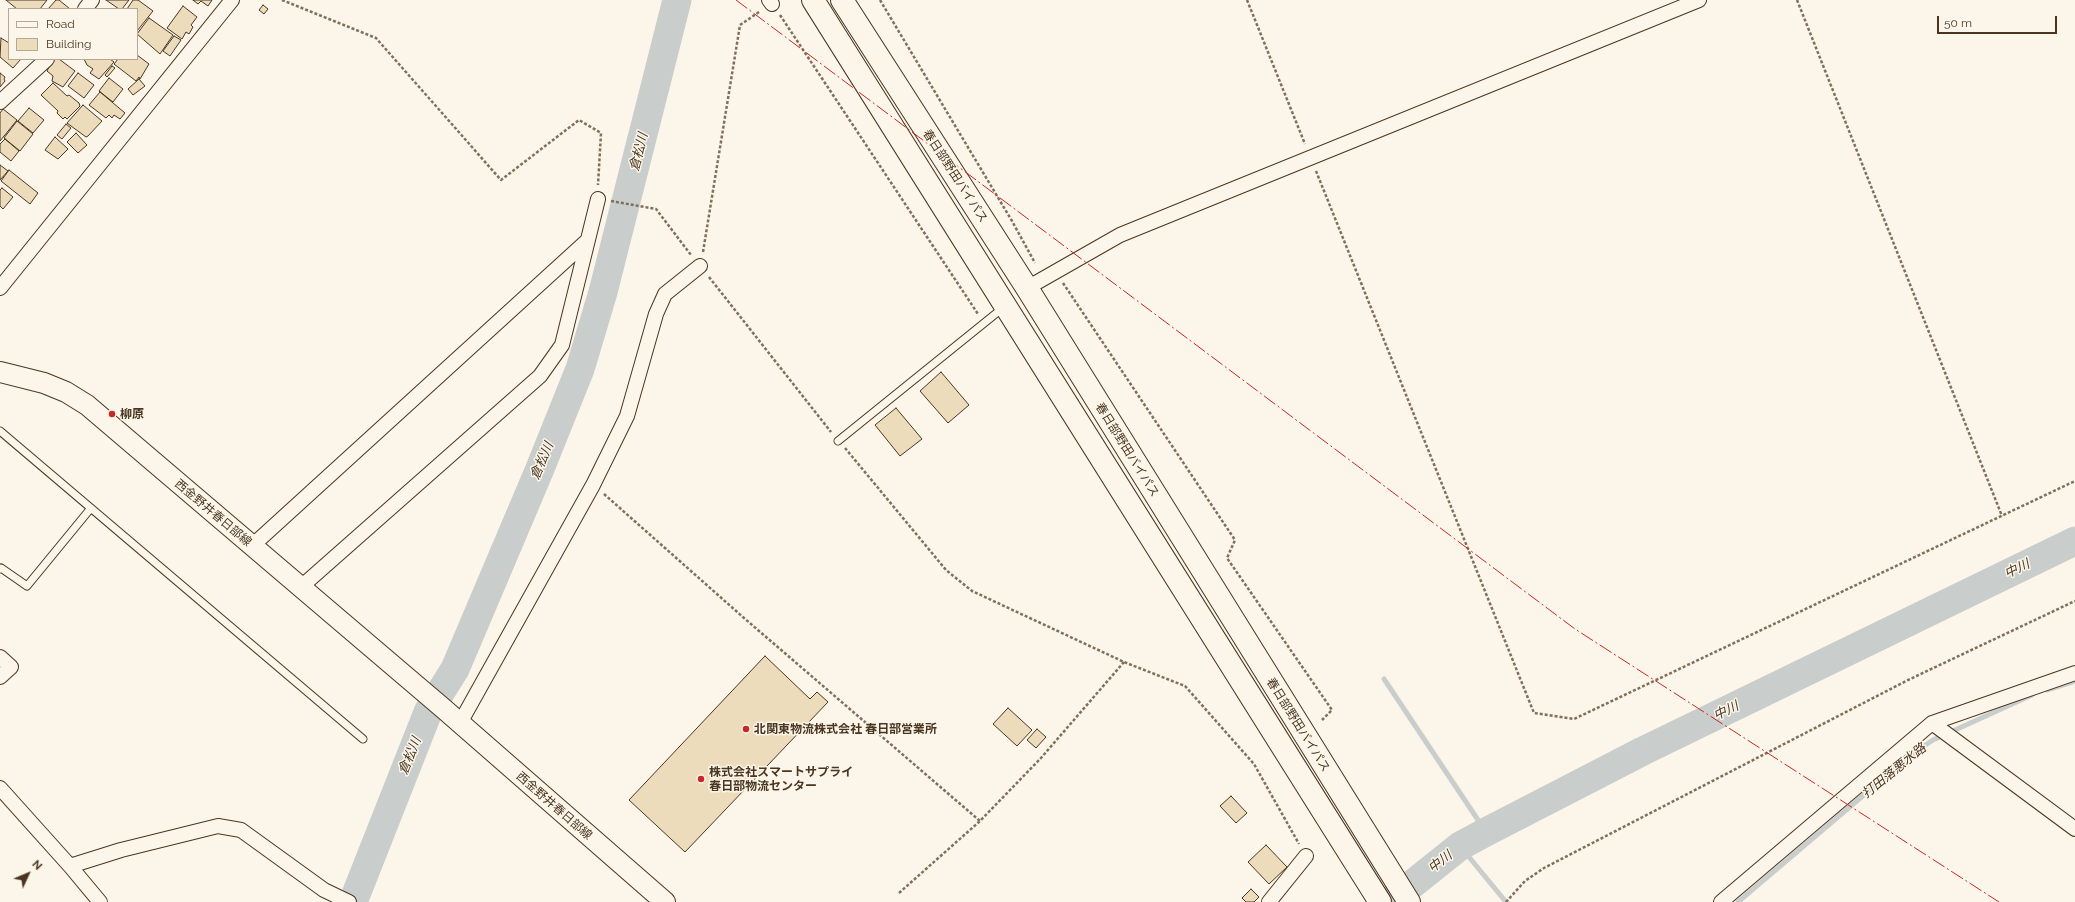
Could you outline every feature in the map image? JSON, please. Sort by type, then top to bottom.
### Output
[{"type":"highway","name":"春日部野田バイパス","points":[[813,0],[1380,902]]},
{"type":"highway","name":"春日部野田バイパス","points":[[842,0],[1042,279],[1360,825],[1409,902]]},
{"type":"main road","name":"西金野井春日部線","points":[[0,372],[44,384],[66,392],[87,405],[444,709],[665,902]]},
{"type":"street","points":[[86,8],[92,0]]},
{"type":"street","points":[[0,288],[232,0]]},
{"type":"street","points":[[1042,279],[1120,235],[1310,156],[1699,0]]},
{"type":"street","points":[[0,102],[46,60]]},
{"type":"street","points":[[301,587],[540,376],[562,345],[598,199]]},
{"type":"street","points":[[252,546],[588,240]]},
{"type":"street","points":[[460,723],[594,485],[627,416],[656,314],[665,294],[700,266]]},
{"type":"street","points":[[0,657],[11,667],[0,677]]},
{"type":"street","points":[[1721,902],[1932,723],[2075,673]]},
{"type":"street","points":[[1932,723],[2075,829]]},
{"type":"street","points":[[0,788],[100,902]]},
{"type":"street","points":[[70,866],[121,850],[218,826],[241,830],[324,890],[350,902]]},
{"type":"street","points":[[1269,902],[1306,856]]},
{"type":"lane","points":[[838,441],[1005,305]]},
{"type":"lane","points":[[0,431],[363,739]]},
{"type":"lane","points":[[0,569],[1,568],[27,586],[91,508]]},
{"type":"path","points":[[282,0],[376,38],[501,180],[579,120],[601,133],[598,199],[656,210],[838,441],[946,570],[972,591],[1124,662],[1185,686],[1254,764],[1306,856]]},
{"type":"path","points":[[880,0],[1012,220],[1042,279],[1235,540],[1227,558],[1332,710],[1322,720]]},
{"type":"path","points":[[1247,0],[1534,713],[1574,719],[2075,481]]},
{"type":"path","points":[[1797,0],[2002,516]]},
{"type":"path","points":[[700,266],[740,25],[771,2],[984,323]]},
{"type":"path","points":[[594,485],[744,618],[980,821]]},
{"type":"path","points":[[1506,902],[1525,881],[1544,868],[1908,680],[2075,601]]},
{"type":"path","points":[[899,892],[980,821],[1041,758],[1124,662]]},
{"type":"building","points":[[6,0],[47,0],[41,8],[16,8]]},
{"type":"building","points":[[56,0],[59,0],[69,8],[49,8]]},
{"type":"building","points":[[106,0],[129,0],[123,8],[118,8]]},
{"type":"building","points":[[133,0],[138,0],[153,11],[138,30],[138,8],[128,8]]},
{"type":"building","points":[[193,0],[212,0],[208,6],[201,1],[198,4]]},
{"type":"building","points":[[263,5],[268,9],[264,14],[259,10]]},
{"type":"building","points":[[183,6],[197,17],[191,25],[193,27],[189,34],[186,32],[182,39],[167,28]]},
{"type":"building","points":[[149,18],[173,35],[160,54],[138,35],[138,33]]},
{"type":"building","points":[[174,36],[181,40],[170,56],[163,51]]},
{"type":"building","points":[[1,38],[8,42],[8,60],[20,60],[13,68],[0,57]]},
{"type":"building","points":[[138,56],[149,64],[140,79],[139,77],[136,81],[114,64],[117,60],[138,60]]},
{"type":"building","points":[[52,60],[60,60],[75,71],[63,87],[52,81],[53,76],[47,71]]},
{"type":"building","points":[[84,60],[111,60],[114,62],[99,79],[90,73],[93,69],[87,65]]},
{"type":"building","points":[[112,66],[115,68],[107,77],[105,75]]},
{"type":"building","points":[[0,73],[5,77],[5,81],[0,87]]},
{"type":"building","points":[[78,73],[94,85],[84,98],[68,86]]},
{"type":"building","points":[[109,78],[123,89],[113,102],[99,91]]},
{"type":"building","points":[[139,79],[145,86],[133,95],[128,89]]},
{"type":"building","points":[[53,83],[67,96],[69,95],[79,103],[80,106],[67,119],[65,117],[63,119],[57,113],[58,111],[41,95]]},
{"type":"building","points":[[100,92],[125,113],[120,119],[114,115],[112,118],[109,115],[106,118],[89,105]]},
{"type":"building","points":[[83,105],[102,121],[86,137],[67,123]]},
{"type":"building","points":[[29,108],[44,120],[33,133],[18,121]]},
{"type":"building","points":[[3,109],[17,120],[0,141],[0,113]]},
{"type":"building","points":[[17,121],[33,134],[20,151],[4,138]]},
{"type":"building","points":[[66,124],[71,128],[62,139],[57,135]]},
{"type":"building","points":[[76,133],[87,145],[78,153],[67,142]]},
{"type":"building","points":[[55,137],[68,149],[58,159],[45,150]]},
{"type":"building","points":[[5,139],[19,151],[11,161],[0,152],[0,144]]},
{"type":"building","points":[[0,165],[8,171],[0,180]]},
{"type":"building","points":[[9,170],[38,193],[30,204],[1,181]]},
{"type":"building","points":[[2,188],[13,197],[3,209],[0,206],[0,190]]},
{"type":"building","points":[[941,372],[969,405],[948,423],[920,391]]},
{"type":"building","points":[[896,408],[922,439],[900,456],[875,425]]},
{"type":"building","points":[[765,656],[810,699],[817,692],[828,702],[685,852],[629,800]]},
{"type":"building","points":[[1008,708],[1032,730],[1017,746],[993,724]]},
{"type":"building","points":[[1037,729],[1046,737],[1036,748],[1027,740]]},
{"type":"building","points":[[1231,796],[1247,813],[1236,823],[1220,806]]},
{"type":"building","points":[[1266,845],[1287,867],[1269,884],[1248,862]]},
{"type":"building","points":[[1251,889],[1259,897],[1254,902],[1246,902],[1242,898]]},
{"type":"waterway","name":"倉松川","points":[[353,902],[428,712],[455,669],[539,471],[580,369],[603,292],[677,0]]},
{"type":"waterway","name":"中川","points":[[1390,902],[1460,846],[1486,832],[1643,751],[2075,541]]},
{"type":"waterway","points":[[1384,679],[1486,832]]},
{"type":"waterway","name":"打田落悪水路","points":[[2047,690],[2075,681]]},
{"type":"waterway","name":"打田落悪水路","points":[[1738,902],[1912,754],[1933,740],[2032,695]]},
{"type":"waterway","name":"打田落悪水路","points":[[1460,846],[1506,902]]},
{"type":"power","points":[[736,0],[1575,629],[1999,902]]},
{"type":"place","name":"柳原","points":[[112,414]]},
{"type":"place","name":"北関東物流株式会社 春日部営業所","points":[[746,729]]},
{"type":"place","name":"株式会社スマートサプライ 春日部物流センター","points":[[701,779]]}]
